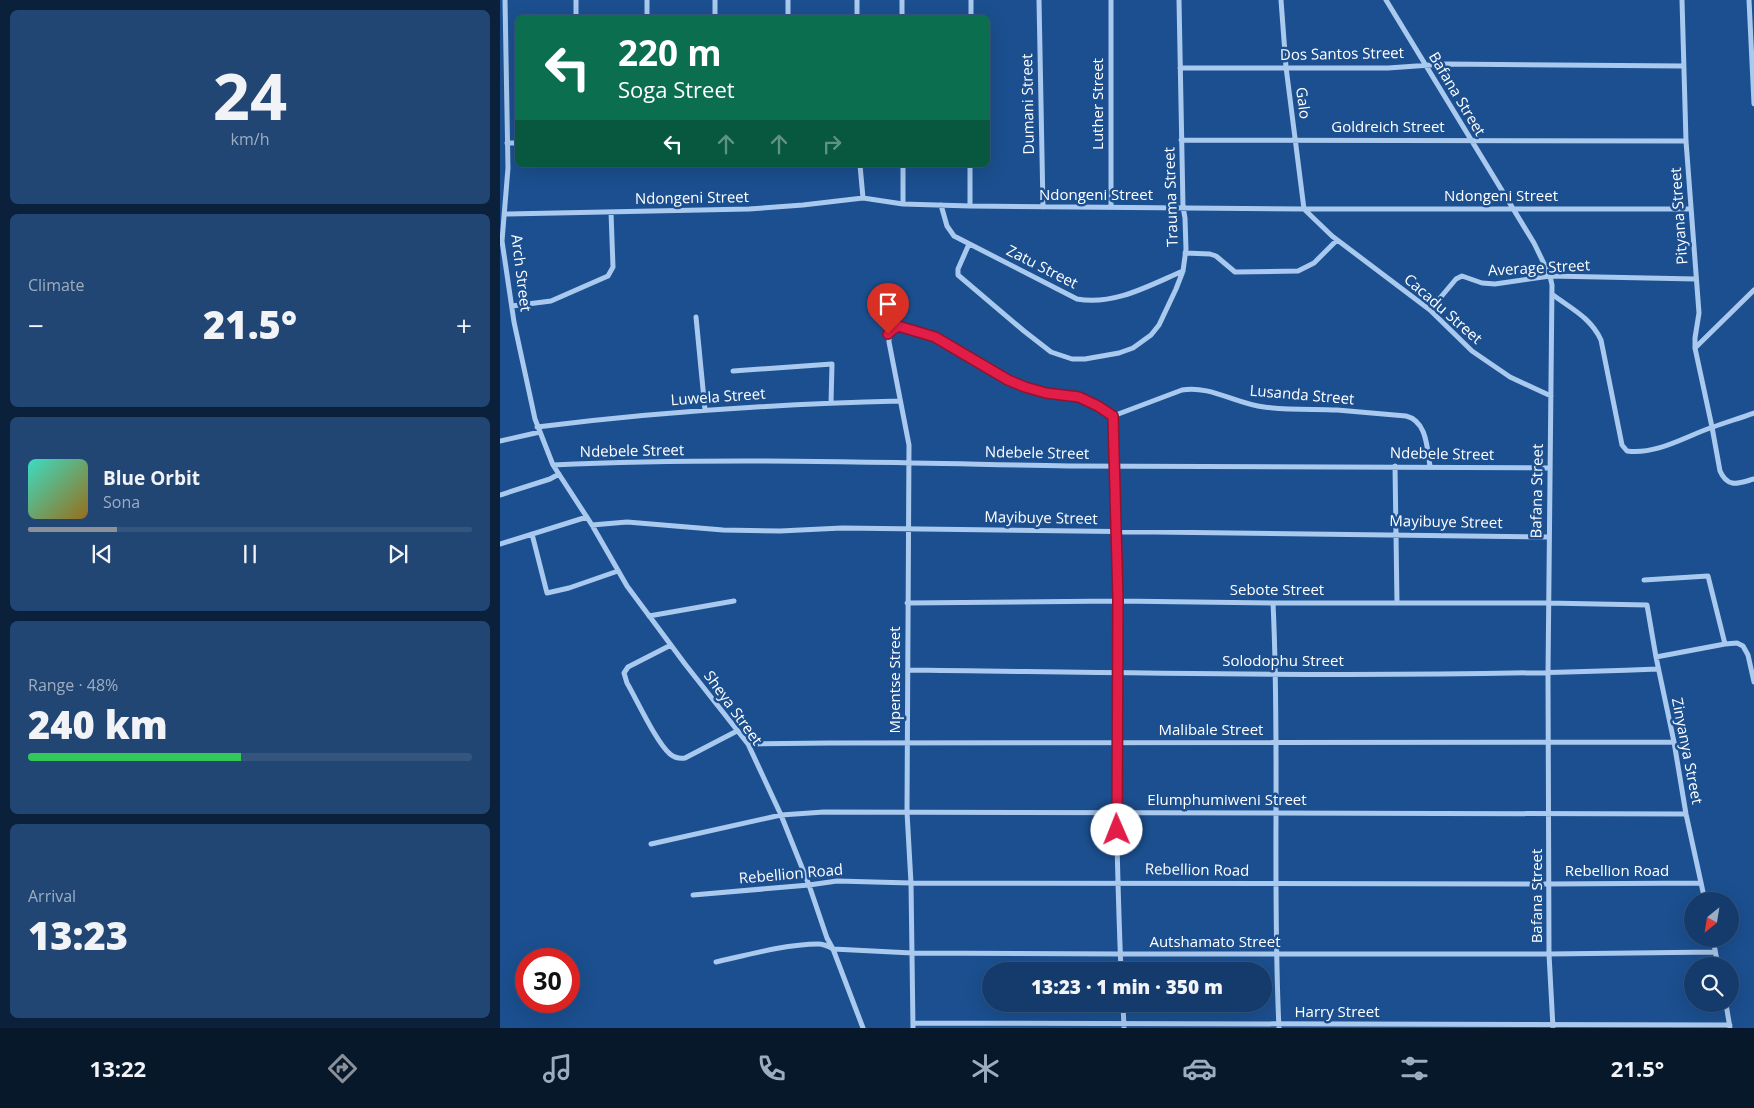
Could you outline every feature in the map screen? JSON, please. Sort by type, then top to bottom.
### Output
[{"type":"street","name":"Arch Street","points":[[505,0],[508,168],[503,199],[503,247],[524,373],[538,429]]},
{"type":"street","points":[[576,0],[576,15]]},
{"type":"street","points":[[647,0],[647,15]]},
{"type":"street","points":[[715,0],[715,15]]},
{"type":"street","points":[[788,0],[788,15]]},
{"type":"street","points":[[857,0],[857,15]]},
{"type":"street","points":[[902,0],[902,15]]},
{"type":"street","points":[[971,0],[971,15]]},
{"type":"street","name":"Dumani Street","points":[[1039,0],[1043,207]]},
{"type":"street","name":"Luther Street","points":[[1111,0],[1111,207]]},
{"type":"street","name":"Trauma Street","points":[[970,244],[957,272],[960,279],[1043,346],[1062,356],[1072,359],[1085,359],[1119,353],[1142,342],[1151,335],[1159,324],[1176,289],[1183,271],[1185,253],[1179,0]]},
{"type":"street","name":"Galo","points":[[1282,0],[1286,68],[1304,209]]},
{"type":"street","name":"Bafana Street","points":[[1386,0],[1534,243],[1550,276],[1553,295],[1548,603],[1549,954],[1553,1026]]},
{"type":"street","name":"Pityana Street","points":[[1682,0],[1686,140],[1699,313],[1695,348],[1720,471],[1728,482],[1734,484],[1754,479]]},
{"type":"street","points":[[1749,0],[1754,104]]},
{"type":"street","name":"Dos Santos Street","points":[[1180,68],[1388,68],[1424,64],[1684,66]]},
{"type":"street","name":"Goldreich Street","points":[[1181,140],[1686,140]]},
{"type":"street","points":[[507,143],[515,143]]},
{"type":"street","points":[[860,167],[863,198]]},
{"type":"street","points":[[903,167],[903,204]]},
{"type":"street","points":[[970,167],[970,206]]},
{"type":"street","name":"Ndongeni Street","points":[[504,214],[749,209],[803,206],[863,198],[903,204],[1043,207],[1304,209],[1690,208]]},
{"type":"street","name":"Zatu Street","points":[[941,205],[950,231],[954,236],[1068,294],[1086,301],[1099,301],[1126,295],[1183,271]]},
{"type":"street","name":"Cacadu Street","points":[[1304,209],[1337,240],[1430,310],[1472,351],[1510,377],[1551,396]]},
{"type":"street","points":[[512,306],[551,301],[608,276],[613,267],[611,212]]},
{"type":"street","points":[[1185,253],[1216,256],[1230,270],[1240,273],[1298,271],[1314,263],[1337,240]]},
{"type":"street","name":"Average Street","points":[[1430,310],[1462,276],[1482,283],[1495,284],[1550,276],[1696,279]]},
{"type":"street","points":[[1695,348],[1754,290]]},
{"type":"street","points":[[1553,295],[1588,320],[1596,331],[1602,346],[1622,445],[1627,451],[1641,451],[1664,446],[1712,427],[1754,414]]},
{"type":"street","points":[[696,317],[705,410]]},
{"type":"street","name":"Mpentse Street","points":[[913,1026],[911,883],[907,812],[909,463],[908,438],[888,342],[888,334],[898,326],[928,334],[948,343],[1008,380],[1046,393],[1079,397],[1113,416]]},
{"type":"street","points":[[733,371],[832,364],[831,403]]},
{"type":"street","name":"Lusanda Street","points":[[1113,416],[1192,388],[1206,390],[1247,405],[1406,416],[1415,419],[1422,426],[1430,466]]},
{"type":"street","name":"Luwela Street","points":[[500,442],[538,429],[608,418],[705,410],[900,401]]},
{"type":"street","points":[[1113,416],[1118,600],[1116,813],[1121,962]]},
{"type":"street","name":"Sheya Street","points":[[538,429],[558,474],[592,525],[627,586],[748,744],[781,815],[863,1028]]},
{"type":"street","name":"Ndebele Street","points":[[553,465],[808,460],[1115,466],[1550,468]]},
{"type":"street","points":[[1395,466],[1397,602]]},
{"type":"street","points":[[500,495],[550,479],[558,474]]},
{"type":"street","points":[[500,544],[587,517]]},
{"type":"street","name":"Mayibuye Street","points":[[592,525],[627,522],[724,530],[780,531],[842,528],[1549,537]]},
{"type":"street","points":[[532,534],[547,593],[569,588],[618,571]]},
{"type":"street","points":[[1644,580],[1708,576],[1725,644]]},
{"type":"street","name":"Sebote Street","points":[[907,603],[1118,600],[1273,603],[1397,602],[1647,605]]},
{"type":"street","points":[[649,616],[734,601]]},
{"type":"street","points":[[1273,603],[1277,742],[1276,884],[1279,1026]]},
{"type":"street","name":"Zinyanya Street","points":[[1647,605],[1686,814],[1704,892]]},
{"type":"street","points":[[1656,657],[1732,642],[1744,646],[1754,679]]},
{"type":"street","points":[[671,645],[628,667],[624,673],[627,683],[661,744],[672,755],[680,758],[690,755],[737,731]]},
{"type":"street","name":"Solodophu Street","points":[[908,670],[1276,674],[1548,674],[1658,669]]},
{"type":"street","name":"Malibale Street","points":[[748,744],[1674,742]]},
{"type":"street","name":"Elumphumiweni Street","points":[[651,844],[781,815],[824,812],[1686,814]]},
{"type":"street","name":"Rebellion Road","points":[[693,895],[837,881],[1276,884],[1702,883]]},
{"type":"street","name":"Autshamato Street","points":[[716,962],[783,948],[817,944],[826,945],[833,949],[912,952],[1121,954],[1715,952]]},
{"type":"street","points":[[1714,948],[1716,957]]},
{"type":"street","points":[[1123,1012],[1124,1026]]},
{"type":"street","points":[[1727,1012],[1730,1026]]},
{"type":"street","name":"Harry Street","points":[[913,1026],[1730,1026]]},
{"type":"route","points":[[888,334],[898,326],[920,331],[948,343],[1008,380],[1046,393],[1079,397],[1090,401],[1113,416],[1118,600],[1117,830]]}]
